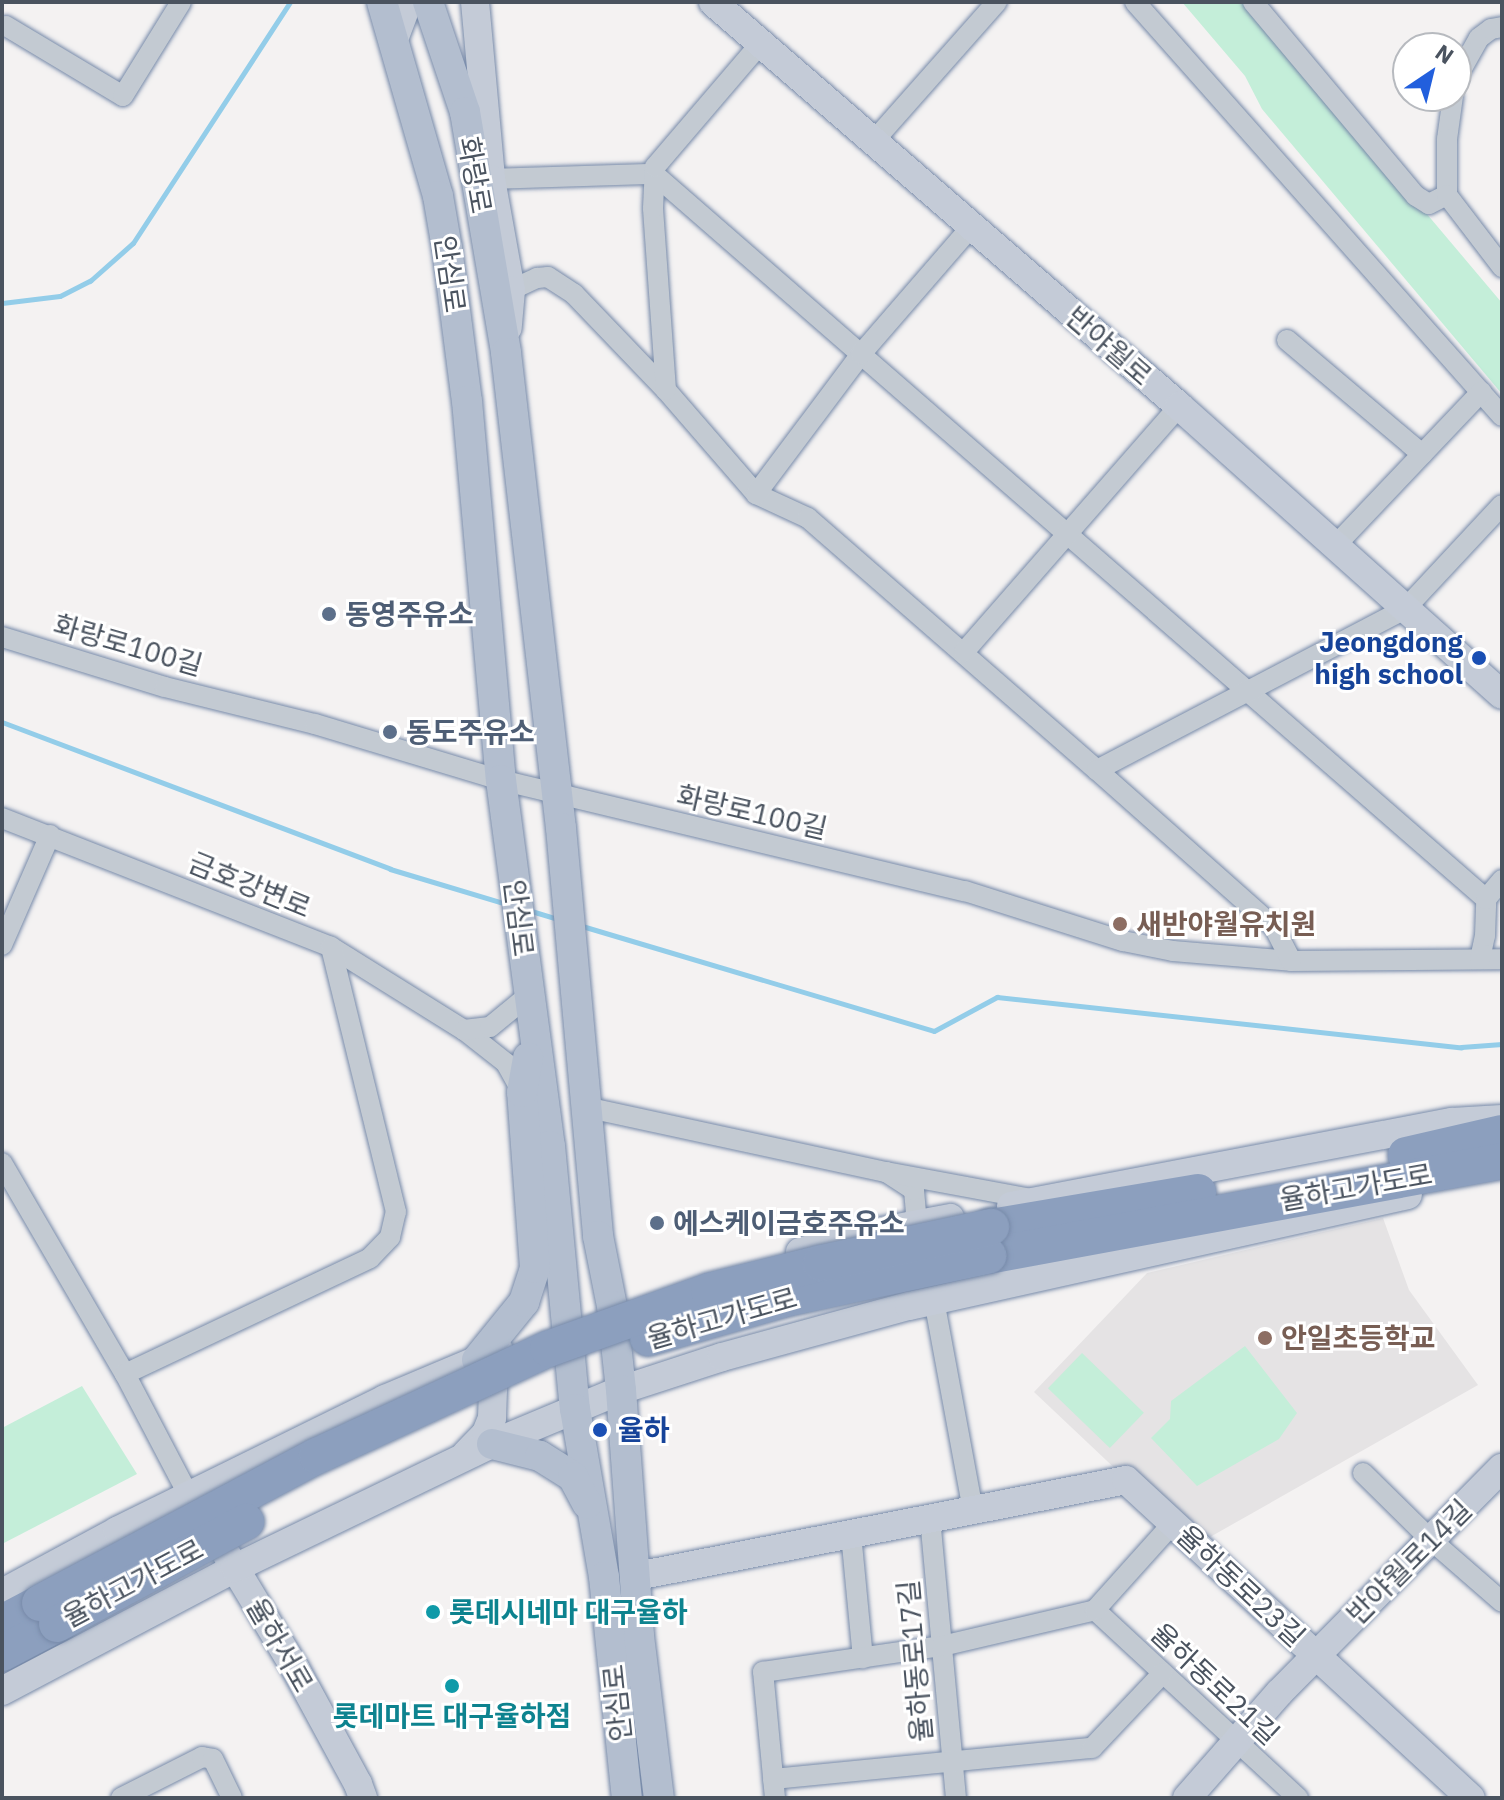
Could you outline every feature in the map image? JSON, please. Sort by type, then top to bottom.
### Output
[{"type":"highway","name":"율하고가도로","points":[[989,1242],[1502,1133]]},
{"type":"highway","name":"율하고가도로","points":[[2,1653],[49,1614],[317,1456],[548,1349],[709,1291],[821,1263],[989,1242],[1502,1161]]},
{"type":"highway","name":"율하고가도로","points":[[2,1623],[49,1614]]},
{"type":"main road","points":[[382,2],[393,42]]},
{"type":"main road","points":[[393,42],[408,2]]},
{"type":"main road","name":"화랑로","points":[[428,2],[465,112],[506,353]]},
{"type":"main road","points":[[475,2],[491,179],[511,290],[506,353]]},
{"type":"main road","points":[[477,35],[483,2]]},
{"type":"main road","name":"반야월로","points":[[713,2],[1179,406],[1502,695]]},
{"type":"main road","name":"안심로","points":[[393,42],[435,181],[447,248],[467,401],[501,780],[550,1146],[573,1398],[596,1518],[627,1798]]},
{"type":"main road","name":"안심로","points":[[506,353],[561,828],[598,1236],[612,1306],[621,1390],[639,1636],[659,1798]]},
{"type":"main road","points":[[477,1360],[524,1302],[535,1268],[522,1092],[534,1025]]},
{"type":"main road","points":[[2,1593],[385,1399],[612,1306],[850,1237],[1452,1122],[1502,1119]]},
{"type":"main road","points":[[2,1691],[235,1568],[492,1444],[573,1398],[621,1390],[730,1355],[934,1300],[1502,1172]]},
{"type":"main road","points":[[722,1275],[704,1303],[704,1312],[730,1355]]},
{"type":"main road","points":[[460,1460],[486,1433],[492,1418],[493,1389],[477,1360]]},
{"type":"main road","points":[[492,1444],[540,1456],[573,1477],[596,1518]]},
{"type":"main road","name":"반야월로14길","points":[[1187,1798],[1316,1655],[1502,1468]]},
{"type":"main road","name":"율하동로23길","points":[[637,1576],[1126,1480],[1471,1798]]},
{"type":"main road","name":"율하서로","points":[[189,1496],[295,1668],[363,1798]]},
{"type":"street","points":[[6,26],[123,96],[181,2]]},
{"type":"street","points":[[873,142],[997,2]]},
{"type":"street","points":[[1135,2],[1502,416]]},
{"type":"street","points":[[1253,2],[1416,196],[1429,204],[1447,195]]},
{"type":"street","points":[[1472,50],[1479,38],[1491,29],[1502,27]]},
{"type":"street","points":[[666,390],[653,208],[655,167],[760,44]]},
{"type":"street","points":[[1451,112],[1447,139],[1447,195],[1502,267]]},
{"type":"street","points":[[491,179],[654,174],[1486,899]]},
{"type":"street","points":[[756,494],[861,354],[971,227]]},
{"type":"street","points":[[511,290],[537,278],[548,277],[574,294],[666,390],[756,494],[808,518],[964,652],[1274,927],[1291,961]]},
{"type":"street","points":[[1287,340],[1422,454]]},
{"type":"street","points":[[1334,547],[1481,392]]},
{"type":"street","points":[[964,652],[1179,406]]},
{"type":"street","points":[[1097,770],[1405,609],[1502,505]]},
{"type":"street","name":"화랑로100길","points":[[2,637],[165,687],[315,724],[501,780],[965,891],[1123,941],[1173,951],[1291,961],[1502,959]]},
{"type":"street","name":"금호강변로","points":[[2,818],[331,947],[464,1030],[506,1063],[522,1092]]},
{"type":"street","points":[[2,945],[50,835]]},
{"type":"street","points":[[1480,959],[1486,899],[1502,880]]},
{"type":"street","points":[[125,1374],[370,1258],[390,1237],[396,1212],[331,947]]},
{"type":"street","points":[[464,1030],[490,1027],[529,995]]},
{"type":"street","points":[[585,1107],[886,1172],[1040,1201]]},
{"type":"street","points":[[2,1163],[125,1374],[189,1496]]},
{"type":"street","points":[[886,1172],[914,1190],[916,1213],[912,1225]]},
{"type":"street","points":[[934,1300],[973,1510]]},
{"type":"street","points":[[1363,1473],[1431,1540],[1502,1602]]},
{"type":"street","name":"율하동로17길","points":[[930,1518],[956,1798]]},
{"type":"street","points":[[1163,1673],[1092,1748],[952,1760],[774,1788],[763,1672],[942,1646],[1095,1610],[1173,1523]]},
{"type":"street","points":[[851,1534],[863,1658]]},
{"type":"street","name":"율하동로21길","points":[[1095,1610],[1298,1798]]},
{"type":"street","points":[[121,1798],[202,1757],[213,1759],[232,1798]]},
{"type":"shaded area","name":"안일초등학교","points":[[1383,1218],[1409,1290],[1478,1385],[1196,1545],[1034,1392],[1147,1273]]},
{"type":"green space","points":[[1182,2],[1248,2],[1502,303],[1502,394],[1262,109],[1245,76]]},
{"type":"green space","points":[[1245,1346],[1297,1413],[1279,1439],[1197,1486],[1151,1438],[1170,1419],[1171,1401]]},
{"type":"green space","points":[[1082,1353],[1144,1413],[1110,1448],[1048,1388]]},
{"type":"green space","points":[[82,1386],[137,1474],[2,1544],[2,1428]]},
{"type":"waterway","points":[[2,303],[60,296],[90,281],[133,243],[290,2]]},
{"type":"waterway","points":[[2,722],[390,869],[507,904]]},
{"type":"waterway","points":[[528,910],[561,920]]},
{"type":"waterway","points":[[582,926],[934,1031],[997,997],[1461,1047],[1502,1044]]},
{"type":"place","name":"동영주유소","points":[[329,614]]},
{"type":"place","name":"Jeongdong high school","points":[[1479,658]]},
{"type":"place","name":"동도주유소","points":[[390,732]]},
{"type":"place","name":"새반야월유치원","points":[[1120,924]]},
{"type":"place","name":"에스케이금호주유소","points":[[657,1223]]},
{"type":"place","name":"안일초등학교","points":[[1265,1338]]},
{"type":"place","name":"율하","points":[[600,1430]]},
{"type":"place","name":"롯데시네마 대구율하","points":[[433,1612]]},
{"type":"place","name":"롯데마트 대구율하점","points":[[452,1686]]}]
